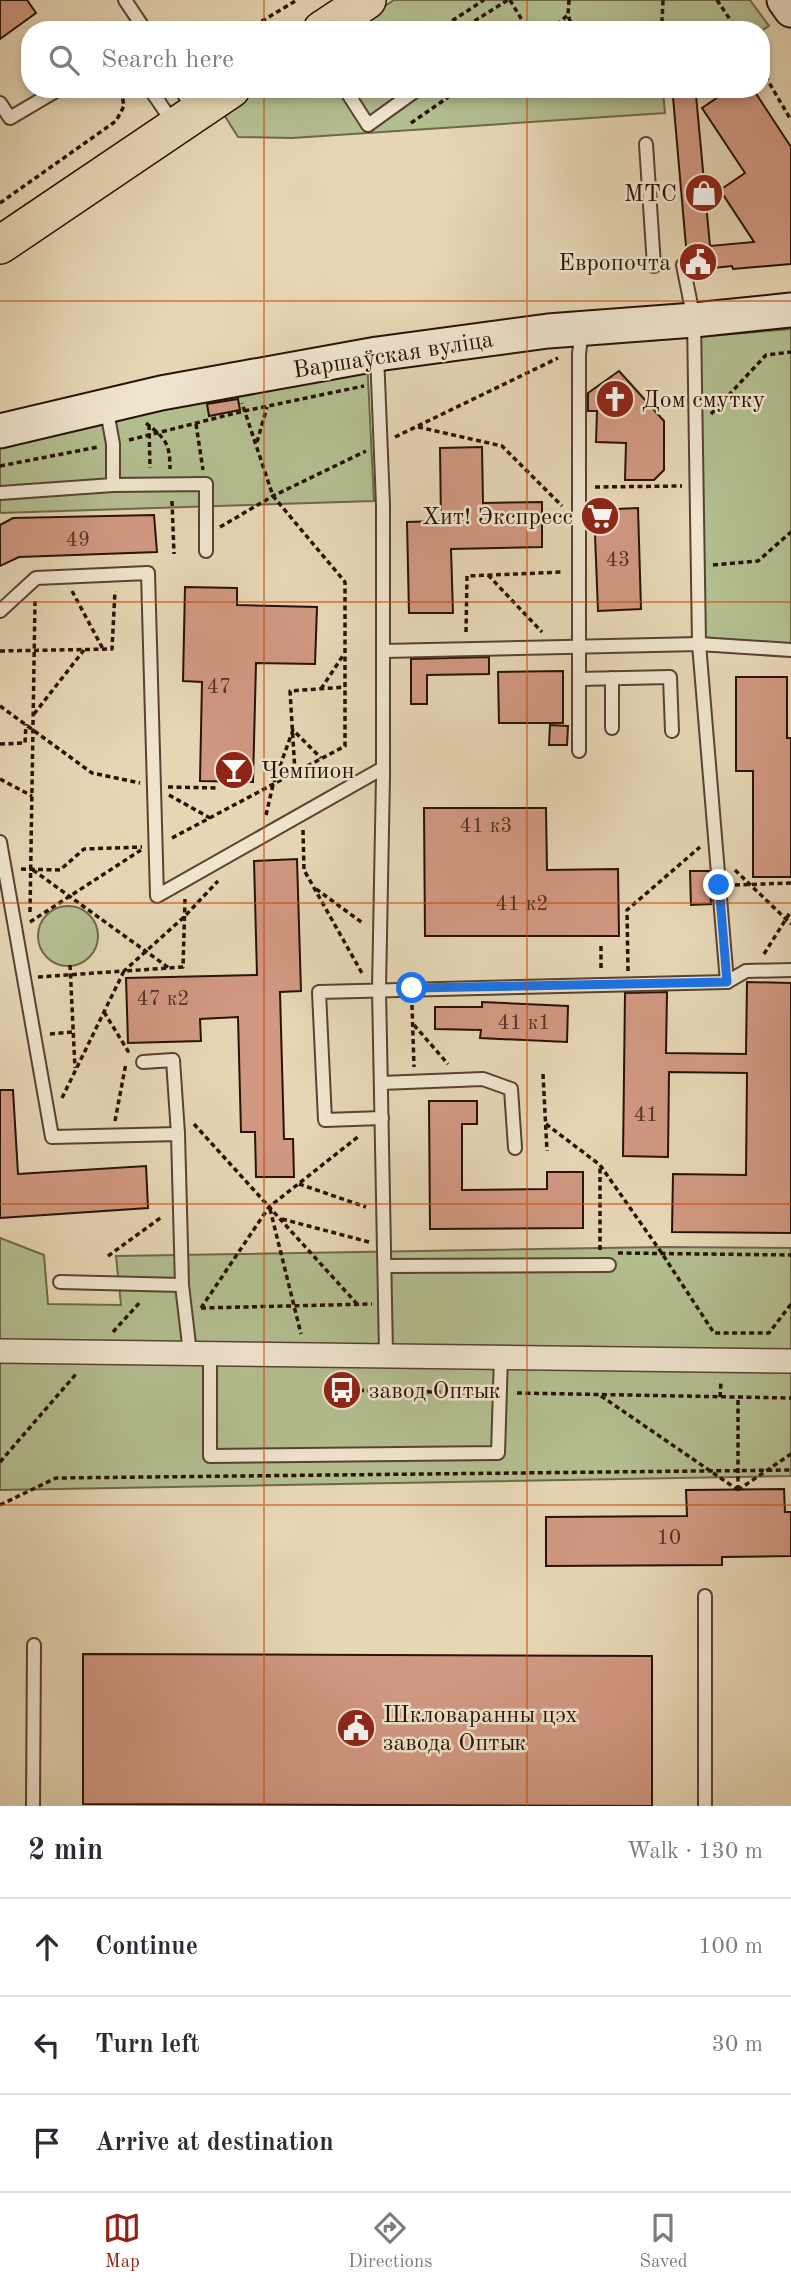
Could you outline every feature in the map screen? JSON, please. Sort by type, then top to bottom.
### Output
[{"type":"main road","points":[[336,21],[367,0]]},
{"type":"main road","points":[[0,245],[21,233],[184,109],[210,98]]},
{"type":"street","points":[[784,0],[791,10]]},
{"type":"street","name":"Варшаўская вуліца","points":[[0,431],[106,405],[235,379],[378,369],[548,331],[581,341],[694,320],[791,310]]},
{"type":"street","points":[[0,1351],[791,1361]]},
{"type":"lane","points":[[125,0],[139,21]]},
{"type":"lane","points":[[0,103],[10,118],[44,98]]},
{"type":"lane","points":[[165,98],[184,109]]},
{"type":"lane","points":[[351,98],[368,125],[406,98]]},
{"type":"lane","points":[[646,144],[654,266]]},
{"type":"lane","points":[[683,265],[694,320],[699,644],[727,982]]},
{"type":"lane","points":[[579,751],[581,341]]},
{"type":"lane","points":[[378,369],[383,505],[383,768],[380,936],[375,989],[381,1083],[386,1354]]},
{"type":"lane","points":[[106,405],[113,444],[113,485]]},
{"type":"lane","points":[[0,493],[113,485],[206,484],[206,551]]},
{"type":"lane","points":[[0,611],[36,578],[148,573],[158,896],[383,768]]},
{"type":"lane","points":[[383,651],[699,644],[791,650]]},
{"type":"lane","points":[[579,679],[670,677],[672,732]]},
{"type":"lane","points":[[612,678],[612,728]]},
{"type":"lane","points":[[0,842],[52,1137],[178,1134]]},
{"type":"lane","points":[[382,1118],[325,1120],[320,992],[727,982],[746,971],[791,970]]},
{"type":"lane","points":[[143,1062],[173,1060],[182,1284],[185,1308],[200,1353],[210,1456],[498,1453],[501,1356]]},
{"type":"lane","points":[[381,1083],[483,1079],[511,1089],[514,1148]]},
{"type":"lane","points":[[384,1266],[603,1261]]},
{"type":"lane","points":[[60,1282],[182,1284]]},
{"type":"lane","points":[[705,1596],[705,1806]]},
{"type":"lane","points":[[33,1806],[34,1645]]},
{"type":"path","points":[[262,21],[297,0]]},
{"type":"path","points":[[452,21],[484,0]]},
{"type":"path","points":[[475,21],[509,0],[522,21]]},
{"type":"path","points":[[569,0],[570,21]]},
{"type":"path","points":[[662,21],[663,0]]},
{"type":"path","points":[[717,0],[731,21]]},
{"type":"path","points":[[561,21],[568,15]]},
{"type":"path","points":[[770,84],[791,120]]},
{"type":"path","points":[[0,203],[116,121],[124,106],[122,98]]},
{"type":"path","points":[[411,123],[447,98]]},
{"type":"path","points":[[534,361],[581,341]]},
{"type":"path","points":[[695,431],[765,355],[791,352]]},
{"type":"path","points":[[0,466],[113,444],[267,407],[378,369]]},
{"type":"path","points":[[156,847],[345,746],[345,582],[273,496],[235,379]]},
{"type":"path","points":[[256,445],[267,407]]},
{"type":"path","points":[[195,424],[206,484]]},
{"type":"path","points":[[149,425],[150,485]]},
{"type":"path","points":[[416,427],[502,446],[579,523]]},
{"type":"path","points":[[579,488],[696,486]]},
{"type":"path","points":[[697,567],[758,561],[791,532]]},
{"type":"path","points":[[465,650],[467,576],[579,572]]},
{"type":"path","points":[[0,651],[112,649],[115,575]]},
{"type":"path","points":[[488,575],[557,648]]},
{"type":"path","points":[[65,577],[103,649]]},
{"type":"path","points":[[5,869],[31,869],[60,870],[85,849],[145,847],[30,923],[31,869],[33,729],[34,715],[36,578]]},
{"type":"path","points":[[34,715],[84,650]]},
{"type":"path","points":[[321,689],[345,653]]},
{"type":"path","points":[[295,772],[290,691],[345,687]]},
{"type":"path","points":[[0,706],[93,773],[154,786],[218,788]]},
{"type":"path","points":[[0,744],[24,743],[26,724]]},
{"type":"path","points":[[293,730],[321,758]]},
{"type":"path","points":[[262,836],[273,785],[293,730]]},
{"type":"path","points":[[0,779],[32,796]]},
{"type":"path","points":[[154,786],[210,818]]},
{"type":"path","points":[[302,814],[304,870],[375,989]]},
{"type":"path","points":[[628,984],[627,910],[715,834]]},
{"type":"path","points":[[716,851],[791,924]]},
{"type":"path","points":[[31,869],[169,968]]},
{"type":"path","points":[[50,1123],[124,971],[184,917],[223,877]]},
{"type":"path","points":[[29,1005],[29,978],[183,967],[187,879]]},
{"type":"path","points":[[719,885],[791,883]]},
{"type":"path","points":[[314,888],[380,936]]},
{"type":"path","points":[[754,971],[791,911]]},
{"type":"path","points":[[600,984],[601,946]]},
{"type":"path","points":[[70,965],[75,1070]]},
{"type":"path","points":[[412,988],[415,1082]]},
{"type":"path","points":[[104,1012],[128,1051],[113,1136]]},
{"type":"path","points":[[413,1023],[461,1080]]},
{"type":"path","points":[[34,1035],[73,1032]]},
{"type":"path","points":[[543,1074],[547,1151]]},
{"type":"path","points":[[176,1104],[358,1305]]},
{"type":"path","points":[[201,1308],[270,1207],[382,1118]]},
{"type":"path","points":[[546,1124],[600,1165],[714,1333],[769,1333],[791,1304]]},
{"type":"path","points":[[600,1165],[603,1261],[661,1252],[791,1255]]},
{"type":"path","points":[[299,1184],[384,1213]]},
{"type":"path","points":[[270,1207],[307,1354]]},
{"type":"path","points":[[108,1256],[163,1216]]},
{"type":"path","points":[[280,1218],[384,1246]]},
{"type":"path","points":[[185,1308],[385,1304]]},
{"type":"path","points":[[342,1390],[791,1398]]},
{"type":"path","points":[[600,1395],[738,1490]]},
{"type":"path","points":[[738,1397],[738,1490]]},
{"type":"path","points":[[738,1490],[791,1454]]},
{"type":"path","points":[[0,1505],[56,1478],[791,1469]]},
{"type":"green space","points":[[394,0],[750,0],[765,21],[362,21]]},
{"type":"green space","points":[[246,98],[664,98],[665,113],[292,138],[238,137],[223,113]]},
{"type":"green space","points":[[791,329],[791,645],[700,642],[696,337]]},
{"type":"green space","points":[[367,358],[374,501],[0,513],[0,445]]},
{"type":"green space","points":[[68,906],[85,911],[93,919],[98,936],[93,953],[85,961],[68,966],[51,961],[43,953],[38,936],[43,919],[51,911]]},
{"type":"green space","points":[[0,1238],[44,1255],[48,1304],[121,1305],[116,1256],[663,1247],[791,1248],[791,1476],[0,1490]]},
{"type":"building","points":[[0,0],[27,0],[36,13],[21,21],[21,24],[0,39]]},
{"type":"building","points":[[673,98],[696,98],[710,246],[754,242],[720,190],[745,173],[702,108],[717,98],[759,98],[791,147],[791,264],[693,270],[687,258]]},
{"type":"building","points":[[619,371],[664,421],[664,470],[654,480],[625,480],[626,443],[596,442],[597,411],[588,411],[588,393]]},
{"type":"building","points":[[238,399],[240,410],[209,416],[207,404]]},
{"type":"building","points":[[482,447],[483,503],[542,502],[542,547],[451,549],[453,613],[409,613],[407,522],[441,521],[440,448]]},
{"type":"building","points":[[638,508],[641,609],[598,611],[594,510]]},
{"type":"building","points":[[154,515],[157,552],[19,557],[0,566],[0,525],[13,518]]},
{"type":"building","points":[[185,587],[237,588],[237,605],[317,607],[315,664],[256,663],[253,782],[200,781],[202,682],[183,681]]},
{"type":"building","points":[[489,657],[489,674],[427,675],[427,704],[411,704],[411,659]]},
{"type":"building","points":[[563,671],[563,723],[499,723],[498,672]]},
{"type":"building","points":[[736,677],[787,677],[787,738],[791,738],[791,877],[753,877],[753,771],[736,771]]},
{"type":"building","points":[[550,725],[568,726],[567,745],[549,745]]},
{"type":"building","points":[[424,808],[546,808],[547,870],[618,869],[619,936],[425,936]]},
{"type":"building","points":[[297,859],[301,991],[280,992],[284,1139],[293,1139],[294,1177],[256,1177],[255,1132],[241,1132],[238,1017],[200,1019],[201,1041],[128,1043],[126,978],[257,975],[254,861]]},
{"type":"building","points":[[690,871],[709,871],[711,904],[691,905]]},
{"type":"building","points":[[747,982],[791,983],[791,1233],[672,1232],[673,1174],[746,1175],[747,1073],[669,1072],[668,1157],[623,1156],[625,993],[667,992],[666,1053],[746,1054]]},
{"type":"building","points":[[482,1002],[568,1006],[567,1042],[480,1038],[481,1030],[435,1029],[435,1007],[482,1007]]},
{"type":"building","points":[[0,1090],[13,1090],[18,1174],[146,1166],[148,1208],[0,1218]]},
{"type":"building","points":[[429,1101],[477,1101],[477,1124],[462,1124],[462,1190],[547,1189],[547,1172],[583,1172],[583,1228],[430,1229]]},
{"type":"building","points":[[784,1489],[785,1512],[791,1512],[791,1556],[722,1557],[722,1565],[546,1566],[546,1517],[687,1516],[686,1490]]},
{"type":"building","points":[[83,1654],[652,1656],[652,1806],[83,1804]]},
{"type":"place","name":"МТС","points":[[704,193]]},
{"type":"place","name":"Европочта","points":[[698,262]]},
{"type":"place","name":"Дом смутку","points":[[615,399]]},
{"type":"place","name":"Хит! Экспресс","points":[[600,516]]},
{"type":"place","name":"Чемпион","points":[[234,770]]},
{"type":"place","name":"завод Оптык","points":[[342,1390]]},
{"type":"place","name":"Шкловаранны цэх завода Оптык","points":[[356,1728]]},
{"type":"route","points":[[412,988],[727,982],[719,885]]}]
